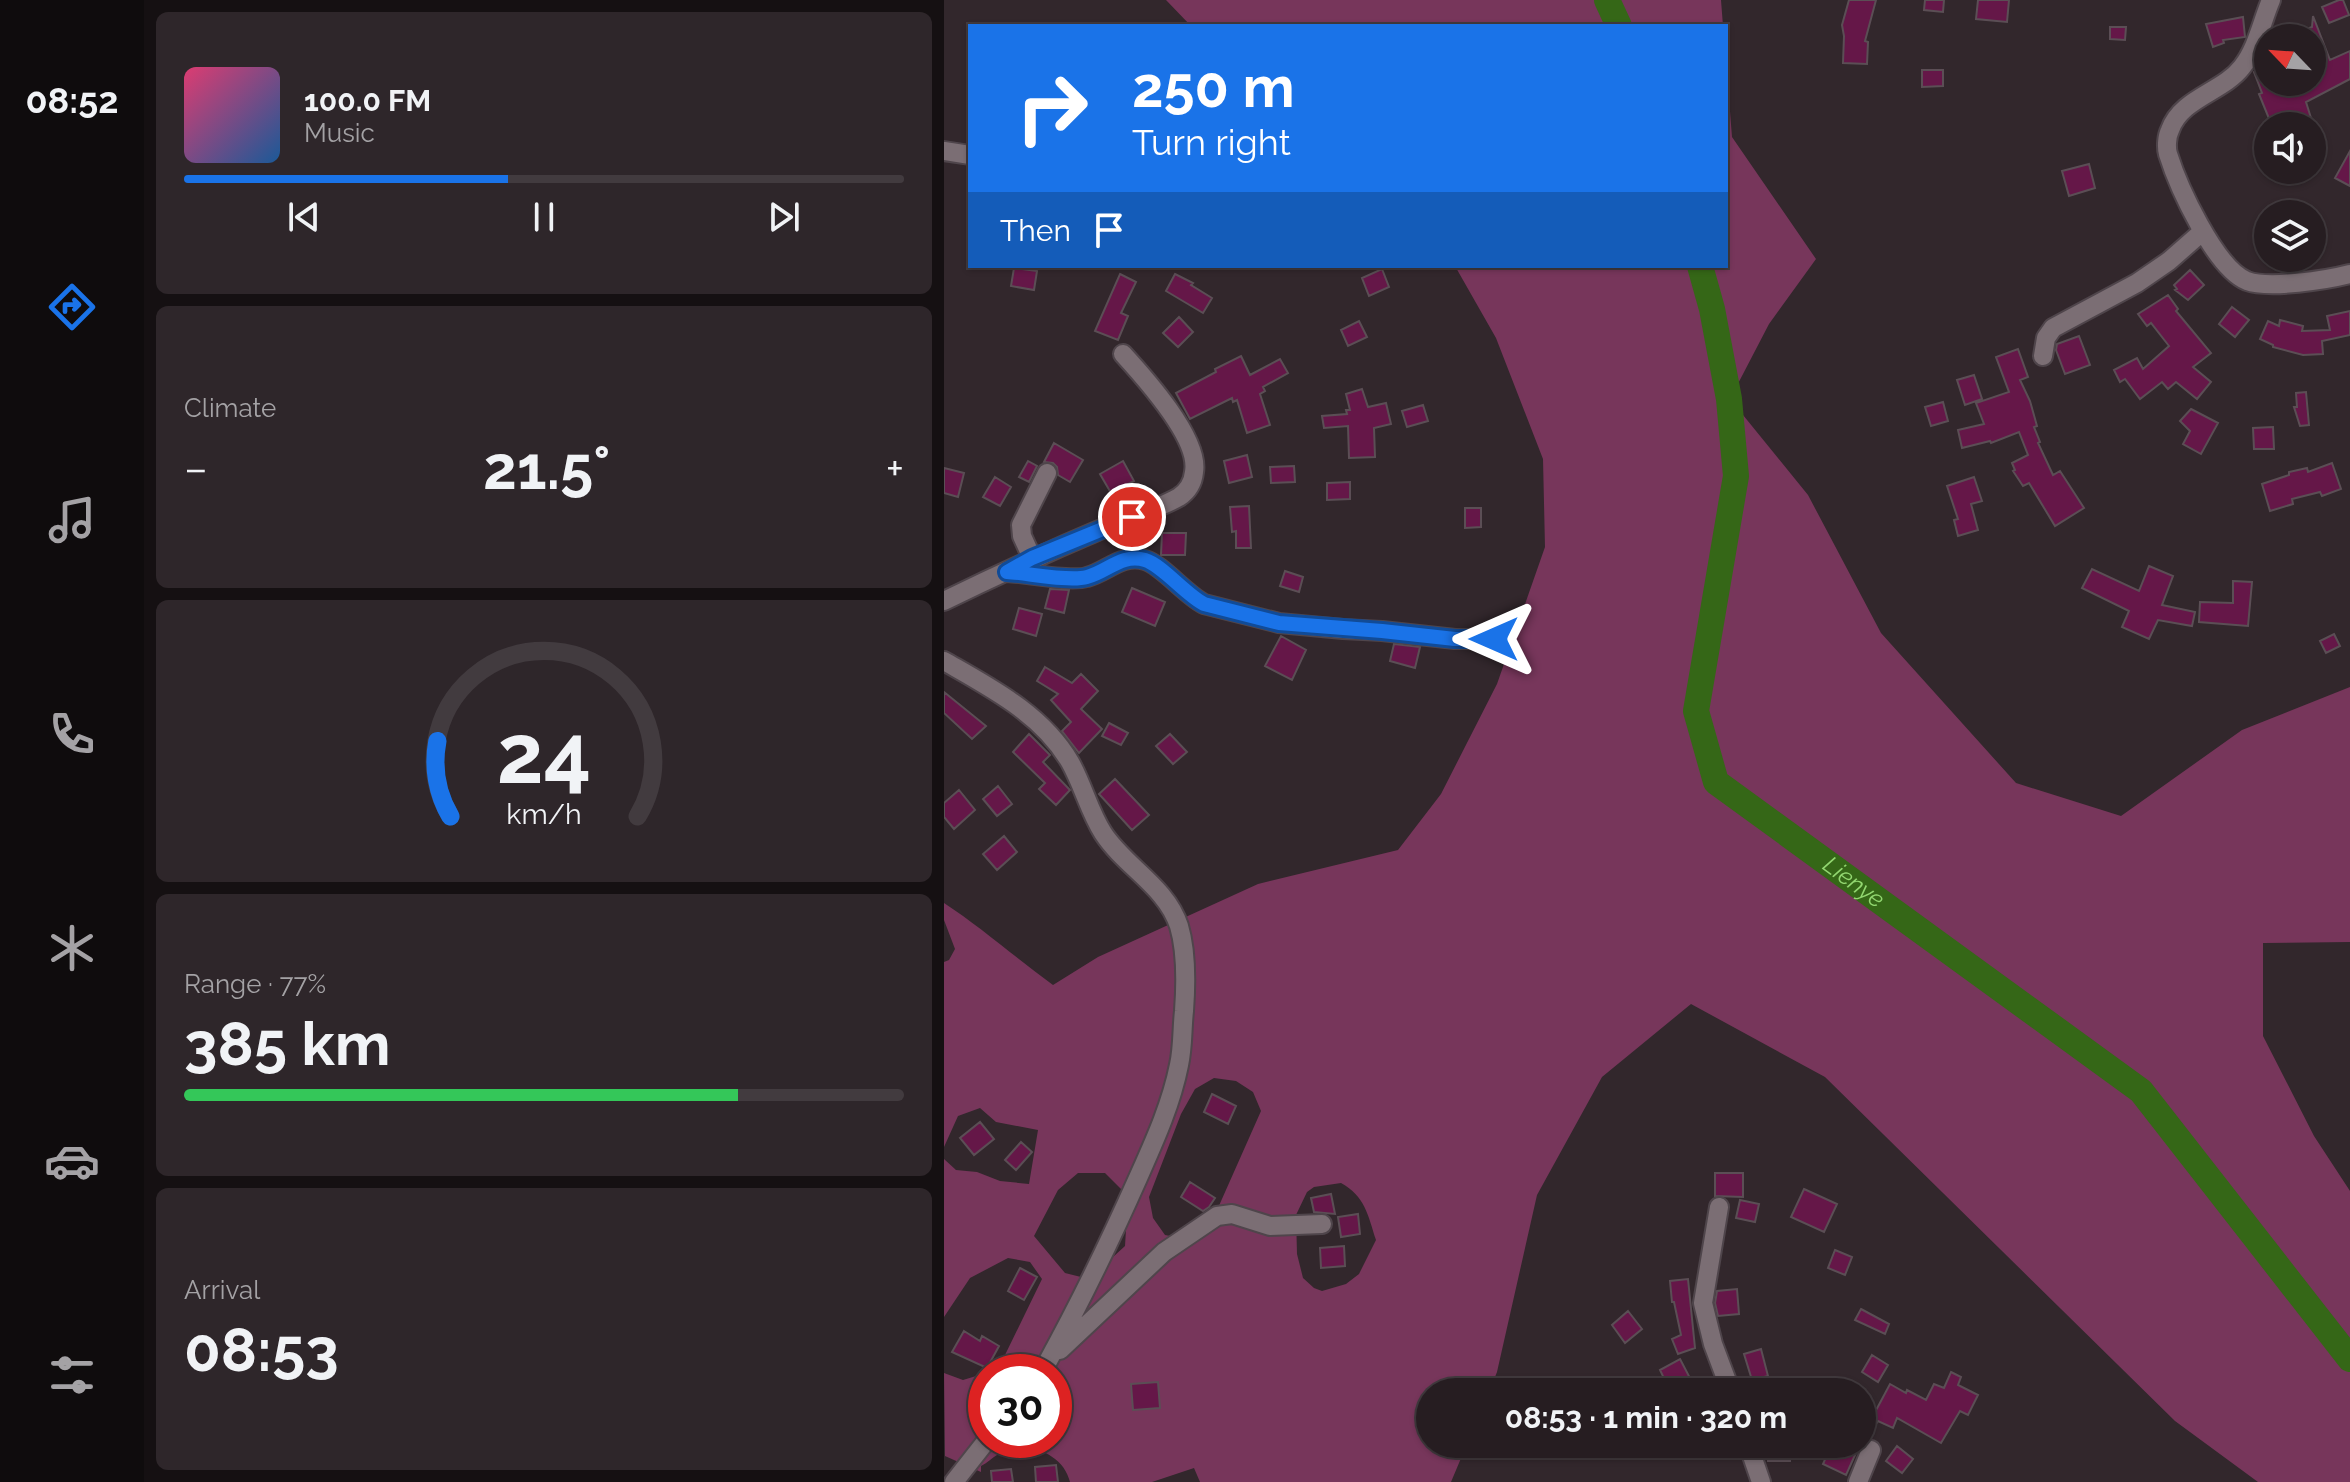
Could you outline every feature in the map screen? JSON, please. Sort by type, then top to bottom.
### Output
[{"type":"street","points":[[2271,0],[2242,68],[2180,112],[2169,130],[2167,151],[2202,232],[2244,280],[2254,283],[2318,280],[2350,274]]},
{"type":"street","points":[[944,151],[968,155]]},
{"type":"street","points":[[2043,356],[2046,338],[2053,328],[2137,283],[2169,261],[2202,232]]},
{"type":"street","points":[[944,601],[1032,558],[1152,509],[1181,495],[1190,485],[1195,462],[1192,451],[1163,400],[1123,354]]},
{"type":"street","points":[[1032,558],[1022,536],[1021,525],[1047,473]]},
{"type":"street","points":[[1007,572],[1084,578],[1114,563],[1133,558],[1147,560],[1204,604],[1279,623],[1455,639],[1494,639]]},
{"type":"street","points":[[944,661],[993,689],[1036,720],[1069,761],[1094,819],[1107,839],[1168,904],[1179,924],[1184,947],[1185,993],[1180,1063],[1162,1122],[1117,1227],[1051,1354]]},
{"type":"street","points":[[1719,1207],[1703,1303],[1726,1378]]},
{"type":"street","points":[[1058,1354],[1164,1252],[1217,1216],[1232,1214],[1270,1226],[1322,1224]]},
{"type":"street","points":[[954,1482],[973,1458]]},
{"type":"street","points":[[1753,1458],[1761,1482]]},
{"type":"street","points":[[1858,1482],[1868,1458]]},
{"type":"shaded area","points":[[1166,0],[1721,0],[1723,24],[1189,24]]},
{"type":"shaded area","points":[[1728,86],[1732,137],[1816,259],[1769,324],[1730,399],[1808,495],[1881,633],[2016,783],[2121,816],[2242,730],[2350,687],[2350,942],[2263,943],[2263,1036],[2314,1136],[2350,1191],[2350,1482],[2258,1482],[2175,1421],[1825,1077],[1691,1004],[1602,1077],[1537,1195],[1495,1378],[1416,1378],[1416,1458],[1461,1458],[1451,1482],[1200,1482],[1194,1468],[1152,1482],[1070,1482],[1066,1471],[1053,1458],[1072,1458],[1072,1354],[1005,1354],[1042,1279],[1030,1262],[1008,1258],[970,1278],[944,1317],[944,1159],[956,1170],[977,1172],[1000,1181],[1029,1184],[1038,1130],[996,1122],[980,1108],[958,1116],[944,1147],[944,962],[949,960],[955,949],[944,920],[944,903],[1053,985],[1098,957],[1258,884],[1398,850],[1441,794],[1497,684],[1545,547],[1543,459],[1496,338],[1456,268],[1728,268]],"holes":[[[1214,1078],[1236,1081],[1253,1092],[1261,1111],[1206,1235],[1186,1239],[1165,1235],[1153,1218],[1149,1197],[1181,1114],[1195,1089]],[[1078,1173],[1105,1173],[1128,1196],[1125,1246],[1089,1279],[1065,1273],[1034,1236],[1058,1190]],[[1341,1183],[1364,1207],[1376,1240],[1359,1274],[1346,1284],[1322,1291],[1303,1278],[1297,1254],[1296,1215],[1307,1192],[1314,1187]]]},
{"type":"shaded area","points":[[944,1373],[963,1380],[968,1378],[968,1458],[993,1458],[981,1466],[981,1472],[945,1456]]},
{"type":"building","points":[[1849,0],[1876,0],[1865,41],[1868,42],[1867,64],[1843,63],[1842,25]]},
{"type":"building","points":[[1925,0],[1944,0],[1943,12],[1924,10]]},
{"type":"building","points":[[1978,0],[2009,0],[2007,22],[1976,19]]},
{"type":"building","points":[[2343,0],[2349,15],[2329,23],[2322,7]]},
{"type":"building","points":[[2243,17],[2245,37],[2223,40],[2224,43],[2213,47],[2206,24]]},
{"type":"building","points":[[2110,27],[2126,27],[2125,40],[2110,39]]},
{"type":"building","points":[[2326,50],[2330,60],[2350,51],[2350,79],[2326,92]]},
{"type":"building","points":[[1922,70],[1943,70],[1943,86],[1922,87]]},
{"type":"building","points":[[2260,96],[2317,96],[2306,102],[2309,112],[2266,112]]},
{"type":"building","points":[[2350,151],[2350,186],[2335,178]]},
{"type":"building","points":[[2089,164],[2095,188],[2069,196],[2062,171]]},
{"type":"building","points":[[1014,268],[1037,271],[1034,290],[1011,286]]},
{"type":"building","points":[[1382,269],[1389,287],[1369,296],[1362,278]]},
{"type":"building","points":[[2190,270],[2204,285],[2188,300],[2175,290],[2174,285]]},
{"type":"building","points":[[1120,274],[1136,282],[1121,313],[1128,316],[1118,340],[1095,331]]},
{"type":"building","points":[[1175,274],[1212,298],[1203,313],[1166,291]]},
{"type":"building","points":[[2168,295],[2178,309],[2176,311],[2211,353],[2193,367],[2211,382],[2197,399],[2176,382],[2168,389],[2162,382],[2140,399],[2125,379],[2120,382],[2114,370],[2137,358],[2143,369],[2169,346],[2151,323],[2147,326],[2138,314]]},
{"type":"building","points":[[2232,307],[2249,320],[2235,337],[2219,324]]},
{"type":"building","points":[[2350,311],[2350,335],[2322,341],[2323,354],[2303,355],[2273,347],[2260,339],[2268,321],[2279,326],[2280,320],[2303,326],[2302,331],[2330,330],[2327,316]]},
{"type":"building","points":[[1179,317],[1193,332],[1178,347],[1163,333]]},
{"type":"building","points":[[1359,321],[1367,337],[1348,346],[1341,330]]},
{"type":"building","points":[[2079,336],[2090,365],[2065,374],[2056,350],[2057,344]]},
{"type":"building","points":[[2018,349],[2028,377],[2020,380],[2030,401],[2038,443],[2053,475],[2060,471],[2084,508],[2055,526],[2029,483],[2023,486],[2013,471],[2012,463],[2028,455],[2019,432],[1991,443],[1962,448],[1958,430],[1984,424],[1976,403],[2009,392],[1996,357]]},
{"type":"building","points":[[1241,356],[1250,375],[1280,359],[1288,373],[1263,387],[1265,391],[1260,394],[1270,425],[1247,433],[1237,400],[1233,402],[1232,398],[1190,419],[1176,393]]},
{"type":"building","points":[[1974,375],[1982,399],[1965,405],[1957,380]]},
{"type":"building","points":[[1362,389],[1368,407],[1386,403],[1391,424],[1374,428],[1375,457],[1349,458],[1348,426],[1324,428],[1322,416],[1347,414],[1346,410],[1350,410],[1346,394]]},
{"type":"building","points":[[2306,392],[2309,425],[2300,426],[2294,407],[2297,407],[2296,393]]},
{"type":"building","points":[[1943,402],[1948,421],[1931,426],[1925,407]]},
{"type":"building","points":[[1423,405],[1428,421],[1407,427],[1402,411]]},
{"type":"building","points":[[2191,409],[2218,423],[2201,454],[2183,444],[2190,431],[2180,421]]},
{"type":"building","points":[[2273,427],[2274,449],[2254,449],[2253,428]]},
{"type":"building","points":[[1054,443],[1083,460],[1070,482],[1058,475],[1053,463],[1044,462]]},
{"type":"building","points":[[1247,455],[1252,477],[1229,483],[1224,461]]},
{"type":"building","points":[[1028,461],[1037,466],[1029,482],[1019,477]]},
{"type":"building","points":[[1123,461],[1134,481],[1111,493],[1100,474]]},
{"type":"building","points":[[2332,463],[2341,489],[2322,496],[2320,492],[2292,499],[2293,504],[2270,511],[2262,484],[2289,475],[2289,472],[2307,468],[2308,472]]},
{"type":"building","points":[[1294,466],[1295,482],[1271,483],[1270,467]]},
{"type":"building","points":[[944,468],[964,473],[958,497],[944,493]]},
{"type":"building","points":[[995,477],[1011,487],[1000,506],[983,497]]},
{"type":"building","points":[[1974,477],[1982,501],[1971,504],[1978,530],[1958,536],[1954,520],[1958,519],[1947,486]]},
{"type":"building","points":[[1350,482],[1350,499],[1327,500],[1327,483]]},
{"type":"building","points":[[1249,506],[1251,548],[1236,548],[1236,531],[1232,532],[1230,507]]},
{"type":"building","points":[[1465,508],[1481,508],[1481,527],[1465,528]]},
{"type":"building","points":[[1162,533],[1186,533],[1185,555],[1161,555]]},
{"type":"building","points":[[2149,566],[2173,576],[2162,605],[2195,612],[2192,626],[2158,620],[2149,639],[2122,627],[2129,611],[2082,588],[2092,569],[2139,591]]},
{"type":"building","points":[[1285,571],[1303,577],[1299,592],[1280,586]]},
{"type":"building","points":[[2233,581],[2252,582],[2248,626],[2199,622],[2200,602],[2233,603]]},
{"type":"building","points":[[1132,588],[1165,602],[1155,626],[1122,612]]},
{"type":"building","points":[[1050,589],[1069,590],[1064,613],[1045,608]]},
{"type":"building","points":[[1019,608],[1042,614],[1036,636],[1013,629]]},
{"type":"building","points":[[2334,634],[2340,646],[2326,653],[2320,641]]},
{"type":"building","points":[[1281,636],[1306,650],[1292,680],[1265,666]]},
{"type":"building","points":[[1394,644],[1420,647],[1415,668],[1390,661]]},
{"type":"building","points":[[1045,667],[1072,683],[1081,674],[1098,691],[1081,709],[1102,729],[1079,753],[1062,731],[1071,722],[1051,700],[1058,694],[1037,681]]},
{"type":"building","points":[[944,692],[986,726],[972,739],[944,713]]},
{"type":"building","points":[[1109,723],[1128,733],[1121,745],[1102,736]]},
{"type":"building","points":[[1029,734],[1050,755],[1043,762],[1070,790],[1056,805],[1039,789],[1045,783],[1013,752]]},
{"type":"building","points":[[1170,734],[1187,752],[1173,764],[1156,746]]},
{"type":"building","points":[[1115,779],[1149,815],[1132,830],[1099,794]]},
{"type":"building","points":[[998,786],[1012,804],[997,816],[983,799]]},
{"type":"building","points":[[959,790],[975,810],[954,829],[944,817],[944,803]]},
{"type":"building","points":[[1004,836],[1017,852],[997,870],[983,854]]},
{"type":"building","points":[[1212,1094],[1236,1106],[1228,1124],[1204,1112]]},
{"type":"building","points":[[980,1122],[994,1139],[974,1155],[960,1138]]},
{"type":"building","points":[[1021,1142],[1032,1152],[1016,1170],[1005,1160]]},
{"type":"building","points":[[1715,1173],[1743,1173],[1743,1197],[1715,1196]]},
{"type":"building","points":[[1190,1182],[1215,1198],[1203,1211],[1181,1197]]},
{"type":"building","points":[[1804,1189],[1837,1204],[1824,1232],[1791,1217]]},
{"type":"building","points":[[1331,1194],[1335,1214],[1314,1212],[1311,1198]]},
{"type":"building","points":[[1740,1200],[1759,1204],[1755,1222],[1736,1218]]},
{"type":"building","points":[[1358,1214],[1360,1234],[1341,1237],[1338,1217]]},
{"type":"building","points":[[1344,1246],[1345,1266],[1321,1268],[1320,1248]]},
{"type":"building","points":[[1835,1250],[1852,1257],[1845,1275],[1828,1268]]},
{"type":"building","points":[[1020,1268],[1037,1277],[1024,1300],[1008,1291]]},
{"type":"building","points":[[1688,1279],[1695,1348],[1678,1354],[1672,1339],[1681,1335],[1670,1281]]},
{"type":"building","points":[[1737,1289],[1739,1314],[1718,1316],[1715,1303],[1717,1291]]},
{"type":"building","points":[[1861,1309],[1889,1324],[1885,1334],[1855,1320]]},
{"type":"building","points":[[1628,1311],[1642,1329],[1625,1343],[1612,1325]]},
{"type":"building","points":[[964,1331],[980,1341],[982,1336],[999,1346],[995,1354],[968,1354],[968,1359],[952,1352]]},
{"type":"building","points":[[1761,1349],[1768,1376],[1751,1378],[1744,1354]]},
{"type":"building","points":[[1872,1355],[1888,1365],[1878,1382],[1862,1372]]},
{"type":"building","points":[[1680,1359],[1690,1378],[1664,1378],[1660,1370]]},
{"type":"building","points":[[1951,1372],[1961,1377],[1958,1385],[1978,1395],[1968,1415],[1960,1411],[1941,1443],[1897,1418],[1893,1428],[1878,1421],[1876,1424],[1876,1410],[1890,1384],[1926,1400],[1934,1384],[1944,1388]]},
{"type":"building","points":[[1158,1382],[1160,1408],[1133,1410],[1131,1384]]},
{"type":"building","points":[[1897,1446],[1913,1459],[1902,1473],[1886,1461]]},
{"type":"building","points":[[1768,1458],[1790,1458],[1790,1461],[1768,1461]]},
{"type":"building","points":[[1826,1458],[1854,1458],[1846,1475],[1823,1464]]},
{"type":"building","points":[[1056,1465],[1058,1482],[1036,1482],[1035,1467]]},
{"type":"building","points":[[1011,1469],[1013,1482],[992,1482],[991,1471]]},
{"type":"waterway","name":"Lienye","points":[[1607,0],[1618,24]]},
{"type":"waterway","name":"Lienye","points":[[1701,268],[1712,309],[1729,399],[1736,476],[1696,711],[1716,782],[2141,1091],[2350,1359]]},
{"type":"route","points":[[1132,517],[1032,558],[1007,572],[1084,578],[1114,563],[1133,558],[1147,560],[1204,604],[1279,623],[1455,639],[1494,639]]}]
